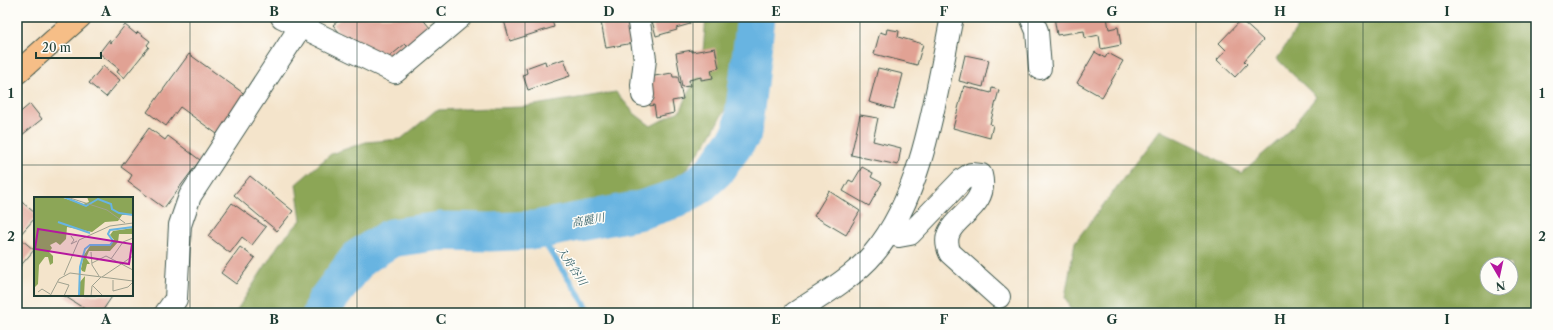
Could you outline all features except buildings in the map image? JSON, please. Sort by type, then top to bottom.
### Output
[{"type":"main road","points":[[17,73],[80,17]]},
{"type":"street","points":[[166,313],[176,298],[180,225],[190,196],[291,21],[395,72],[460,17]]},
{"type":"street","points":[[638,17],[645,58],[642,85],[643,94]]},
{"type":"street","points":[[794,313],[842,282],[873,255],[889,234],[914,180],[929,126],[952,17]]},
{"type":"street","points":[[1031,17],[1037,31],[1040,68]]},
{"type":"street","points":[[889,234],[899,236],[910,234],[962,180],[971,174],[981,175],[984,184],[979,199],[946,234],[945,244],[950,253],[999,296]]},
{"type":"green space","points":[[706,17],[748,17],[748,31],[727,106],[706,143],[677,181],[638,198],[488,221],[438,219],[386,227],[356,253],[308,305],[307,313],[235,313],[279,244],[301,220],[296,184],[331,154],[366,142],[401,139],[436,110],[522,107],[616,92],[635,114],[651,126],[681,110],[702,63]]},
{"type":"green space","points":[[1304,17],[1536,17],[1536,313],[1072,313],[1065,297],[1075,242],[1160,130],[1196,147],[1241,173],[1287,133],[1316,97],[1277,59]]},
{"type":"waterway","name":"高麗川","points":[[322,313],[326,302],[359,258],[391,238],[440,231],[490,232],[536,230],[641,210],[675,199],[698,186],[716,169],[742,133],[756,17]]},
{"type":"waterway","name":"入舟谷川","points":[[536,230],[591,313]]}]
